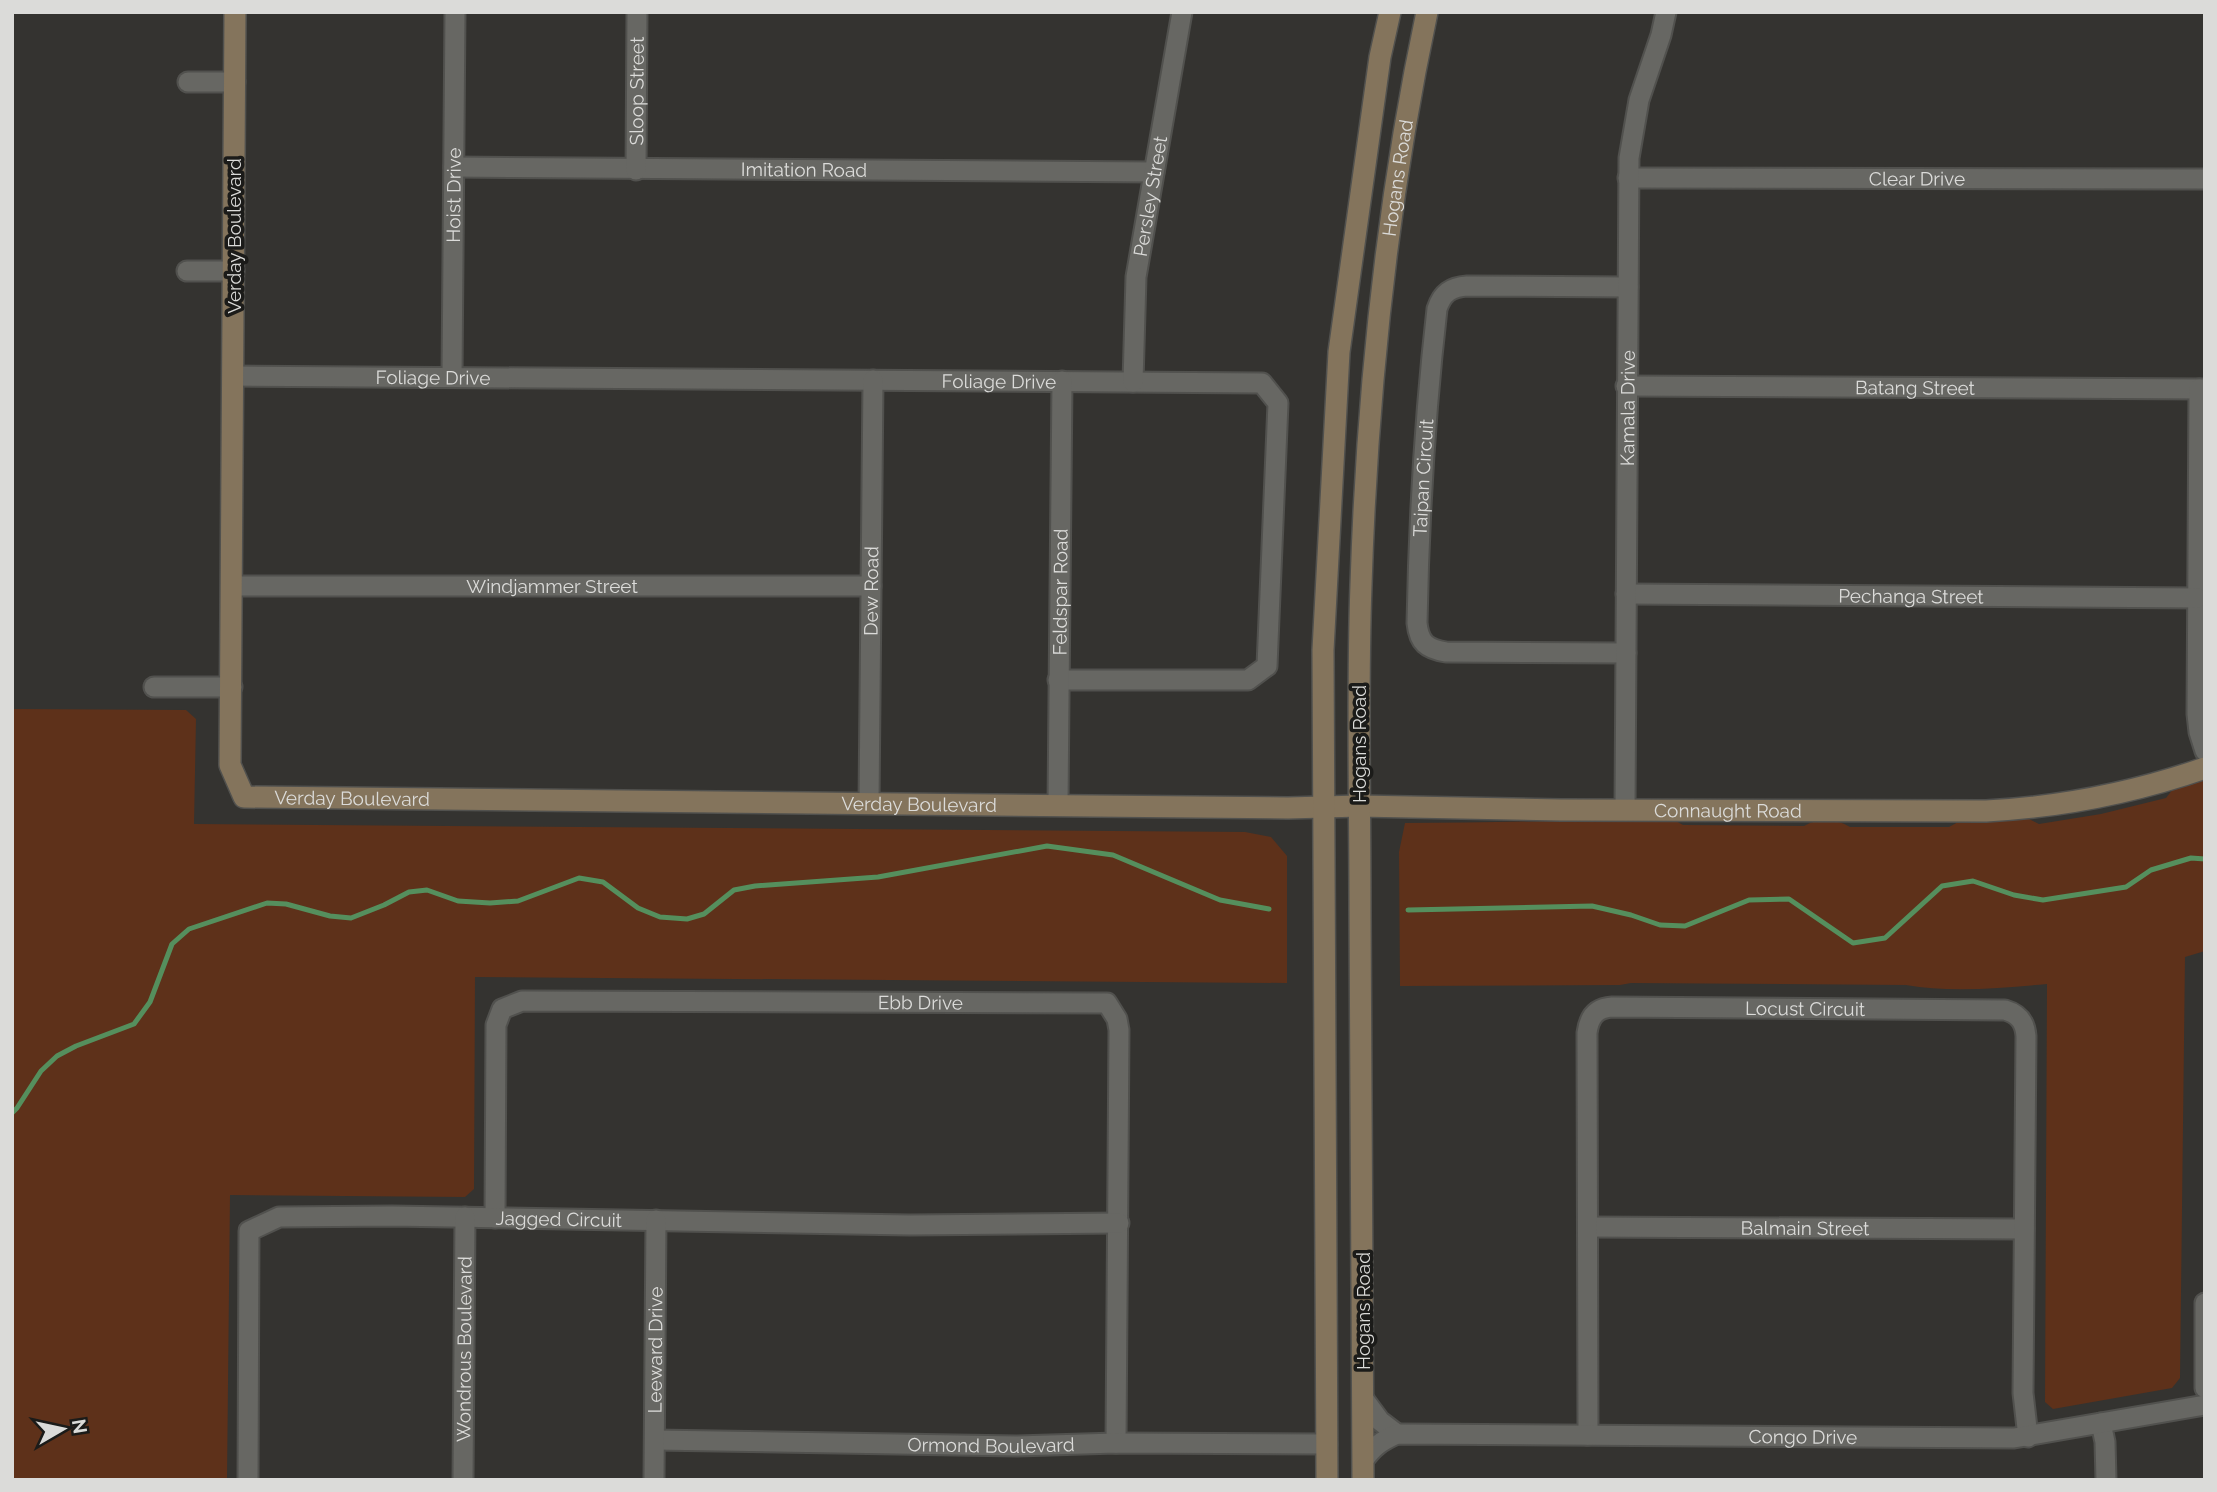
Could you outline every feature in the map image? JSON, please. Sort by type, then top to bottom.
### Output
[{"type":"street","name":"Verday Boulevard","points":[[235,12],[230,765],[244,797],[1247,806]]},
{"type":"street","name":"Hoist Drive","points":[[452,377],[456,12]]},
{"type":"street","name":"Sloop Street","points":[[636,170],[637,12]]},
{"type":"street","name":"Persley Street","points":[[1133,382],[1136,277],[1182,12]]},
{"type":"street","name":"Hogans Road","points":[[1326,1480],[1323,650],[1339,352],[1380,57],[1390,12]]},
{"type":"street","name":"Hogans Road","points":[[1363,1471],[1359,806],[1361,586],[1369,420],[1390,227],[1427,12]]},
{"type":"street","name":"Kamala Drive","points":[[1625,809],[1628,178],[1634,118],[1666,12]]},
{"type":"street","points":[[188,82],[235,82]]},
{"type":"street","name":"Imitation Road","points":[[454,167],[1154,172]]},
{"type":"street","name":"Clear Drive","points":[[1628,178],[2205,179]]},
{"type":"street","points":[[187,271],[234,271]]},
{"type":"street","name":"Taipan Circuit","points":[[1626,653],[1446,652],[1424,645],[1417,623],[1427,408],[1437,309],[1442,297],[1452,288],[1467,286],[1628,287]]},
{"type":"street","name":"Foliage Drive","points":[[233,376],[1262,383],[1278,403],[1266,666],[1248,680],[1058,680]]},
{"type":"street","name":"Dew Road","points":[[869,803],[873,380]]},
{"type":"street","name":"Feldspar Road","points":[[1058,804],[1062,382]]},
{"type":"street","name":"Batang Street","points":[[1626,386],[2202,389]]},
{"type":"street","points":[[2202,389],[2197,714],[2205,751]]},
{"type":"street","name":"Windjammer Street","points":[[232,586],[871,586]]},
{"type":"street","name":"Pechanga Street","points":[[1626,594],[2198,598]]},
{"type":"street","points":[[154,687],[232,687]]},
{"type":"street","name":"Connaught Road","points":[[1247,806],[1943,812],[2017,810],[2110,796],[2205,768]]},
{"type":"street","name":"Ebb Drive","points":[[495,1218],[496,1025],[502,1009],[522,1001],[1107,1003],[1117,1019],[1119,1030],[1116,1443]]},
{"type":"street","name":"Locust Circuit","points":[[1588,1435],[1588,1022],[1595,1013],[1612,1007],[1867,1008],[2005,1010],[2019,1017],[2025,1028],[2023,1406],[2028,1437]]},
{"type":"street","name":"Jagged Circuit","points":[[248,1480],[249,1231],[279,1217],[465,1217],[910,1225],[1119,1223]]},
{"type":"street","name":"Wondrous Boulevard","points":[[463,1480],[465,1217]]},
{"type":"street","name":"Leeward Drive","points":[[654,1480],[656,1220]]},
{"type":"street","name":"Balmain Street","points":[[1588,1227],[2024,1229]]},
{"type":"street","points":[[2205,1303],[2205,1388]]},
{"type":"street","points":[[1363,1398],[1380,1421],[1397,1434],[1372,1448],[1363,1471]]},
{"type":"street","name":"Congo Drive","points":[[1397,1434],[2028,1437],[2205,1405]]},
{"type":"street","points":[[2101,1423],[2105,1443],[2106,1480]]},
{"type":"street","name":"Ormond Boulevard","points":[[655,1440],[1017,1446],[1116,1443],[1326,1444]]},
{"type":"shaded area","points":[[12,709],[186,710],[196,719],[194,824],[1245,832],[1271,837],[1287,856],[1287,983],[475,977],[474,1189],[465,1197],[230,1195],[227,1480],[12,1480]]},
{"type":"shaded area","points":[[2205,776],[2205,951],[2185,957],[2180,1378],[2172,1388],[2053,1409],[2045,1402],[2047,984],[1958,989],[1906,985],[1631,983],[1400,986],[1399,852],[1405,823],[1672,819],[1683,825],[1804,826],[1827,820],[1850,827],[1949,827],[1960,821],[2027,818],[2039,824],[2101,814],[2166,798],[2173,789]]},
{"type":"waterway","points":[[12,1113],[41,1071],[57,1056],[134,1024],[150,1002],[172,944],[189,929],[267,903],[286,904],[330,916],[351,918],[409,892],[427,890],[458,901],[518,901],[579,878],[603,882],[638,908],[660,917],[687,919],[704,914],[734,890],[878,877],[1047,846],[1113,855],[1220,900],[1269,909]]},
{"type":"waterway","points":[[1408,910],[1592,906],[1660,925],[1685,926],[1749,900],[1789,899],[1853,943],[1885,938],[1942,886],[1973,881],[2014,895],[2043,900],[2126,887],[2151,870],[2191,858],[2205,859]]}]
